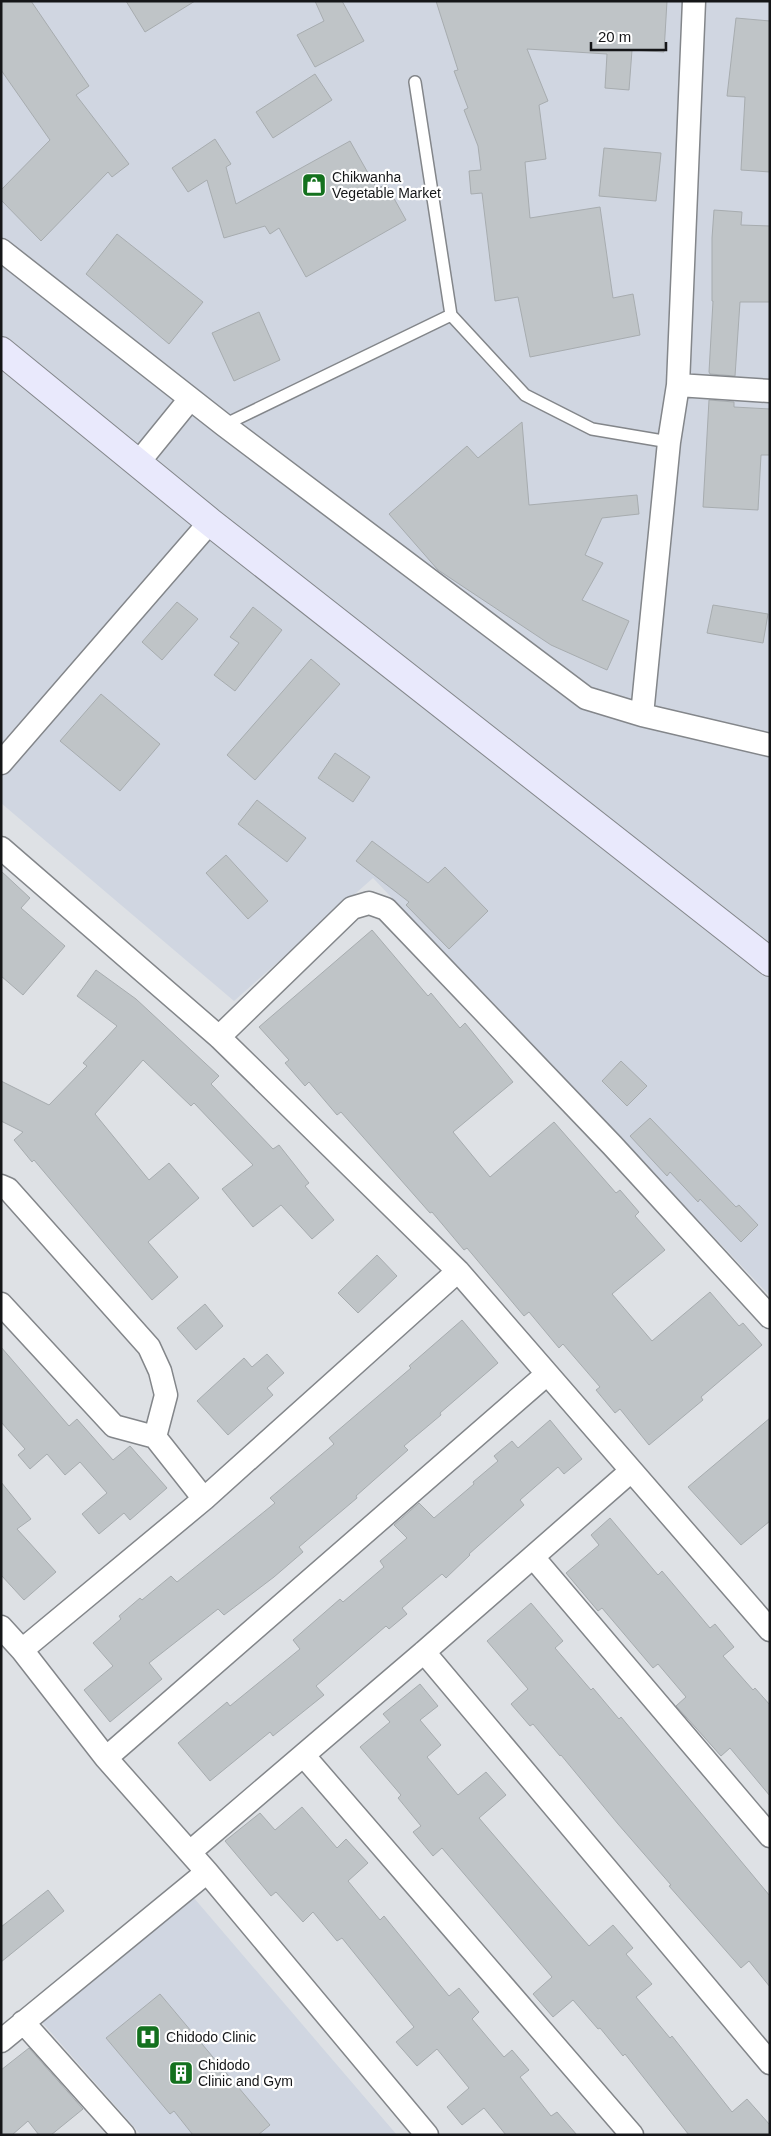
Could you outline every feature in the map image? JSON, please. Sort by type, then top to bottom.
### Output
[{"type":"street","points":[[642,715],[669,442],[678,385],[694,1]]},
{"type":"street","points":[[1,250],[224,425],[586,698],[642,715],[770,745]]},
{"type":"street","points":[[1,351],[210,522],[770,962]]},
{"type":"street","points":[[678,385],[770,391]]},
{"type":"street","points":[[138,463],[190,398]]},
{"type":"street","points":[[1,763],[210,522]]},
{"type":"street","points":[[1,848],[219,1037],[458,1271],[770,1630]]},
{"type":"street","points":[[219,1037],[352,908],[369,903],[386,909],[612,1145],[770,1317]]},
{"type":"street","points":[[1,1186],[8,1189],[148,1347],[160,1371],[166,1395],[155,1437]]},
{"type":"street","points":[[22,1650],[204,1499],[458,1271]]},
{"type":"street","points":[[1,1304],[114,1426],[155,1437],[204,1499]]},
{"type":"street","points":[[106,1758],[547,1374]]},
{"type":"street","points":[[190,1852],[304,1756],[631,1471]]},
{"type":"street","points":[[533,1557],[770,1836]]},
{"type":"street","points":[[1,1627],[22,1650],[106,1758],[190,1852],[427,2135]]},
{"type":"street","points":[[424,1652],[770,2063]]},
{"type":"street","points":[[304,1756],[632,2135]]},
{"type":"street","points":[[1,2041],[207,1872]]},
{"type":"street","points":[[23,2022],[124,2135]]},
{"type":"lane","points":[[415,82],[451,315],[525,395],[592,429],[669,442]]},
{"type":"lane","points":[[224,425],[451,315]]},
{"type":"shaded area","points":[[1,1],[770,1],[770,1296],[373,878],[234,1001],[1,803]]},
{"type":"shaded area","points":[[182,1884],[397,2135],[141,2135],[33,2012]]},
{"type":"building","points":[[1,1],[31,1],[89,86],[76,95],[129,164],[112,177],[108,172],[41,241],[1,200],[1,190],[50,140],[1,70]]},
{"type":"building","points":[[126,1],[195,1],[145,32]]},
{"type":"building","points":[[315,1],[342,1],[364,41],[315,67],[297,35],[324,21]]},
{"type":"building","points":[[436,1],[667,1],[664,52],[632,50],[629,90],[605,88],[607,54],[527,49],[548,101],[539,105],[546,159],[525,162],[530,218],[600,207],[613,298],[633,294],[640,335],[530,357],[518,297],[495,301],[482,193],[471,194],[469,171],[481,170],[478,146],[464,110],[468,108],[454,71],[458,70]]},
{"type":"building","points":[[736,18],[770,21],[770,172],[741,170],[745,97],[727,96]]},
{"type":"building","points":[[315,74],[332,100],[273,138],[256,112]]},
{"type":"building","points":[[215,139],[231,164],[226,167],[236,204],[350,141],[377,189],[386,184],[406,220],[306,277],[279,228],[270,234],[265,226],[224,238],[207,180],[188,192],[172,168]]},
{"type":"building","points":[[604,148],[661,153],[656,201],[599,196]]},
{"type":"building","points":[[714,210],[742,212],[741,225],[770,226],[770,302],[740,302],[735,376],[710,374],[709,372],[713,301],[712,238]]},
{"type":"building","points":[[117,234],[203,302],[169,344],[86,274]]},
{"type":"building","points":[[259,312],[280,360],[234,381],[212,333]]},
{"type":"building","points":[[709,400],[734,402],[734,407],[770,409],[770,455],[761,455],[758,510],[703,507]]},
{"type":"building","points":[[522,422],[529,505],[637,495],[639,514],[602,518],[585,555],[603,563],[582,600],[629,621],[607,670],[551,645],[438,570],[389,514],[467,446],[478,458]]},
{"type":"building","points":[[177,602],[198,619],[162,660],[142,642]]},
{"type":"building","points":[[713,605],[768,614],[763,643],[707,633]]},
{"type":"building","points":[[253,607],[282,630],[235,691],[214,675],[239,643],[230,637]]},
{"type":"building","points":[[311,659],[340,684],[255,780],[227,755]]},
{"type":"building","points":[[101,694],[160,744],[120,791],[60,741]]},
{"type":"building","points":[[335,753],[370,777],[353,802],[318,778]]},
{"type":"building","points":[[257,800],[306,838],[287,862],[238,824]]},
{"type":"building","points":[[372,841],[428,883],[445,867],[488,911],[449,949],[406,905],[409,902],[356,861]]},
{"type":"building","points":[[226,855],[268,901],[248,919],[206,873]]},
{"type":"building","points":[[1,871],[30,898],[21,908],[65,946],[23,995],[1,976]]},
{"type":"building","points":[[372,930],[428,996],[431,993],[460,1028],[465,1023],[513,1082],[453,1132],[490,1177],[554,1122],[616,1193],[620,1190],[639,1212],[635,1216],[665,1250],[612,1294],[652,1341],[710,1292],[739,1326],[743,1323],[762,1345],[701,1397],[703,1400],[649,1445],[620,1409],[615,1413],[596,1390],[600,1387],[563,1344],[559,1348],[529,1312],[524,1316],[467,1248],[464,1250],[341,1112],[337,1115],[309,1082],[305,1086],[285,1063],[289,1060],[259,1027]]},
{"type":"building","points":[[96,970],[136,999],[219,1076],[211,1084],[273,1149],[279,1145],[309,1183],[305,1186],[334,1220],[312,1239],[281,1205],[253,1227],[222,1189],[253,1165],[194,1103],[191,1106],[143,1060],[95,1114],[149,1180],[169,1163],[199,1198],[148,1242],[178,1277],[152,1300],[34,1160],[32,1162],[14,1140],[23,1132],[1,1121],[1,1081],[49,1105],[87,1066],[83,1063],[117,1026],[77,996]]},
{"type":"building","points":[[621,1061],[647,1086],[627,1106],[602,1081]]},
{"type":"building","points":[[650,1118],[736,1207],[739,1205],[758,1225],[741,1242],[700,1199],[698,1202],[670,1172],[667,1176],[630,1136]]},
{"type":"building","points":[[377,1255],[397,1276],[358,1313],[338,1293]]},
{"type":"building","points":[[205,1304],[223,1326],[196,1350],[177,1328]]},
{"type":"building","points":[[462,1320],[498,1363],[404,1446],[408,1450],[356,1496],[357,1498],[299,1547],[303,1552],[274,1577],[224,1615],[218,1609],[149,1663],[162,1679],[110,1722],[84,1690],[113,1666],[93,1643],[121,1619],[119,1616],[140,1598],[142,1600],[171,1576],[177,1582],[275,1503],[270,1498],[334,1444],[329,1438],[411,1368],[409,1366]]},
{"type":"building","points":[[1,1347],[69,1426],[77,1419],[113,1460],[130,1446],[167,1488],[130,1520],[124,1513],[99,1534],[82,1514],[107,1493],[80,1462],[65,1475],[47,1454],[30,1469],[18,1455],[25,1449],[1,1422]]},
{"type":"building","points":[[267,1354],[284,1373],[267,1388],[273,1395],[228,1435],[197,1401],[244,1358],[252,1367]]},
{"type":"building","points":[[770,1418],[770,1521],[741,1545],[688,1487]]},
{"type":"building","points":[[550,1420],[582,1459],[564,1474],[558,1467],[520,1500],[524,1505],[469,1554],[446,1578],[442,1574],[402,1608],[407,1614],[389,1629],[386,1626],[316,1686],[324,1695],[273,1736],[270,1732],[210,1781],[178,1743],[227,1702],[230,1706],[300,1649],[293,1640],[340,1599],[343,1602],[384,1567],[380,1561],[407,1538],[394,1525],[419,1503],[434,1518],[498,1461],[494,1456],[512,1441],[518,1448]]},
{"type":"building","points":[[1,1482],[31,1519],[17,1529],[56,1572],[24,1600],[1,1575]]},
{"type":"building","points":[[610,1518],[658,1575],[662,1571],[710,1628],[715,1624],[734,1647],[723,1656],[753,1690],[755,1688],[770,1705],[770,1796],[730,1748],[721,1756],[676,1706],[686,1697],[658,1664],[653,1668],[602,1608],[598,1611],[566,1573],[599,1545],[591,1535]]},
{"type":"building","points":[[531,1603],[563,1641],[555,1648],[591,1690],[593,1688],[619,1719],[621,1717],[770,1896],[770,1987],[749,1961],[741,1968],[669,1886],[671,1885],[561,1755],[533,1724],[530,1726],[511,1704],[528,1689],[487,1641]]},
{"type":"building","points":[[420,1684],[438,1706],[420,1720],[441,1745],[427,1757],[458,1795],[486,1772],[506,1795],[479,1818],[589,1946],[613,1925],[633,1948],[626,1954],[652,1984],[636,1997],[670,2038],[672,2036],[732,2112],[747,2099],[770,2125],[770,2135],[689,2135],[625,2054],[623,2056],[573,2000],[553,2017],[533,1994],[552,1977],[442,1848],[433,1856],[413,1832],[421,1826],[398,1798],[401,1795],[360,1747],[390,1722],[383,1714]]},
{"type":"building","points":[[302,1807],[337,1848],[346,1839],[368,1863],[348,1881],[380,1920],[384,1916],[449,1996],[459,1988],[479,2012],[472,2019],[504,2057],[512,2050],[529,2070],[520,2077],[551,2116],[557,2112],[577,2135],[506,2135],[484,2108],[462,2125],[447,2107],[469,2088],[437,2049],[417,2066],[396,2042],[414,2027],[342,1938],[337,1941],[313,1912],[303,1922],[276,1892],[271,1896],[225,1841],[260,1813],[275,1830]]},
{"type":"building","points":[[48,1890],[64,1911],[1,1962],[1,1927]]},
{"type":"building","points":[[160,1994],[270,2125],[258,2135],[193,2135],[174,2111],[170,2114],[106,2038]]},
{"type":"building","points":[[29,2048],[83,2109],[51,2135],[39,2135],[28,2121],[12,2135],[1,2135],[1,2070]]},
{"type":"place","name":"Chikwanha Vegetable Market","points":[[314,185]]},
{"type":"place","name":"Chidodo Clinic","points":[[148,2037]]},
{"type":"place","name":"Chidodo Clinic and Gym","points":[[181,2073]]}]
